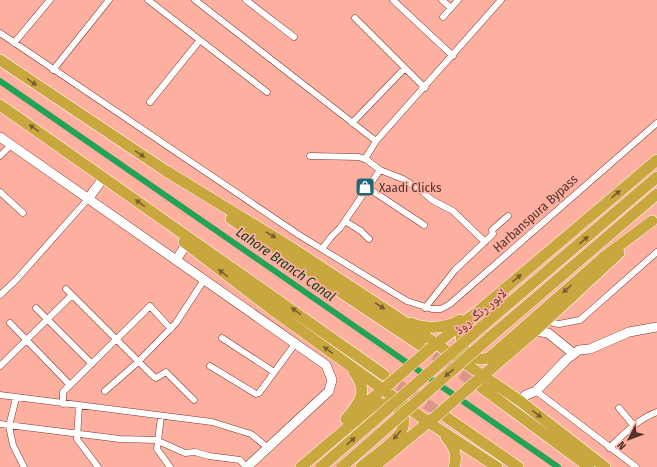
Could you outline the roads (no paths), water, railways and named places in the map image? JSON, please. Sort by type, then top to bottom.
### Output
[{"type":"highway","points":[[0,60],[166,171],[292,248],[397,317],[481,381],[589,467]]},
{"type":"highway","points":[[0,105],[104,177],[171,226],[274,296],[385,383],[431,420],[444,434],[454,449],[456,457],[454,467]]},
{"type":"highway","points":[[293,467],[385,383],[482,308],[657,160]]},
{"type":"highway","points":[[166,171],[222,214],[420,345]]},
{"type":"highway","name":"لاہور رنگ روڈ","points":[[321,467],[479,329],[657,177]]},
{"type":"highway","name":"لاہور رنگ روڈ","points":[[342,467],[489,338],[657,194]]},
{"type":"highway","points":[[482,308],[463,329],[461,335],[463,348],[467,354],[477,359],[489,358],[604,257],[655,219]]},
{"type":"highway","points":[[374,467],[481,381],[655,219]]},
{"type":"highway","points":[[171,226],[186,245],[348,365],[385,383]]},
{"type":"highway","points":[[397,317],[416,325],[436,327],[456,323],[482,308]]},
{"type":"highway","points":[[503,390],[499,378],[499,372],[512,351]]},
{"type":"highway","points":[[346,420],[356,407],[363,394],[358,378],[348,365]]},
{"type":"highway","points":[[481,381],[503,390],[520,401],[605,467]]},
{"type":"highway","points":[[301,467],[372,408],[383,403],[394,406],[402,415],[403,420],[401,432],[361,467]]},
{"type":"highway","points":[[446,417],[518,467]]},
{"type":"highway","points":[[409,438],[427,431],[444,434],[497,467]]},
{"type":"highway","points":[[383,467],[388,456]]},
{"type":"street","points":[[14,43],[50,0]]},
{"type":"street","points":[[53,70],[109,0]]},
{"type":"street","points":[[148,0],[267,92]]},
{"type":"street","points":[[195,0],[376,141]]},
{"type":"street","points":[[246,0],[294,37]]},
{"type":"street","points":[[393,0],[453,56]]},
{"type":"street","points":[[442,0],[451,8]]},
{"type":"street","points":[[443,17],[458,0]]},
{"type":"street","points":[[365,159],[376,141],[425,88],[501,0]]},
{"type":"street","points":[[355,18],[425,88]]},
{"type":"street","points":[[0,33],[322,250],[407,301],[424,308],[455,270],[485,242],[492,234],[492,230],[508,216]]},
{"type":"street","points":[[150,102],[200,40]]},
{"type":"street","points":[[352,123],[405,68]]},
{"type":"street","name":"Harbanspura Bypass","points":[[424,308],[437,309],[450,304],[657,123]]},
{"type":"street","points":[[0,137],[326,365],[332,380],[332,386],[319,402],[247,467],[240,460],[209,456],[195,452],[185,453],[156,440],[120,439],[0,424]]},
{"type":"street","points":[[0,156],[11,145]]},
{"type":"street","points":[[310,156],[359,157],[365,159],[380,170],[403,178],[432,200],[453,211],[485,242]]},
{"type":"street","points":[[322,250],[345,221],[380,170]]},
{"type":"street","points":[[0,295],[16,280],[88,199],[104,177]]},
{"type":"street","points":[[368,188],[424,225]]},
{"type":"street","points":[[0,192],[23,213]]},
{"type":"street","points":[[345,221],[361,231],[369,239]]},
{"type":"street","points":[[292,248],[299,235]]},
{"type":"street","points":[[176,260],[186,245]]},
{"type":"street","points":[[548,319],[559,324],[580,320],[657,252]]},
{"type":"street","points":[[105,391],[138,362],[171,329],[189,305],[204,280]]},
{"type":"street","points":[[66,289],[154,378],[166,372],[194,400]]},
{"type":"street","points":[[0,366],[72,295]]},
{"type":"street","points":[[63,404],[63,392],[150,306],[171,329]]},
{"type":"street","points":[[36,308],[92,364]]},
{"type":"street","points":[[520,401],[526,395],[536,391],[574,354],[584,348],[587,344],[610,332],[627,326],[657,321]]},
{"type":"street","points":[[10,323],[70,385]]},
{"type":"street","points":[[584,348],[590,349],[629,332],[657,327]]},
{"type":"street","points":[[535,331],[548,333],[574,354]]},
{"type":"street","points":[[222,338],[274,372]]},
{"type":"street","points":[[210,366],[256,394],[259,393],[295,344]]},
{"type":"street","points":[[536,391],[609,448],[636,467]]},
{"type":"street","points":[[0,395],[161,417],[212,422],[242,431],[258,438],[268,448]]},
{"type":"street","points":[[16,398],[9,426],[13,444],[24,467]]},
{"type":"street","points":[[79,406],[77,439],[98,467]]},
{"type":"street","points":[[619,408],[634,426]]},
{"type":"street","points":[[609,448],[634,426],[650,414],[657,412]]},
{"type":"street","points":[[161,417],[156,440],[157,449],[170,467]]},
{"type":"waterway","name":"Lahore Branch Canal","points":[[0,81],[558,467]]},
{"type":"tunnel","points":[[421,345],[481,387]]},
{"type":"tunnel","points":[[385,376],[446,417]]},
{"type":"place","name":"Xaadi Clicks","points":[[365,187]]}]
